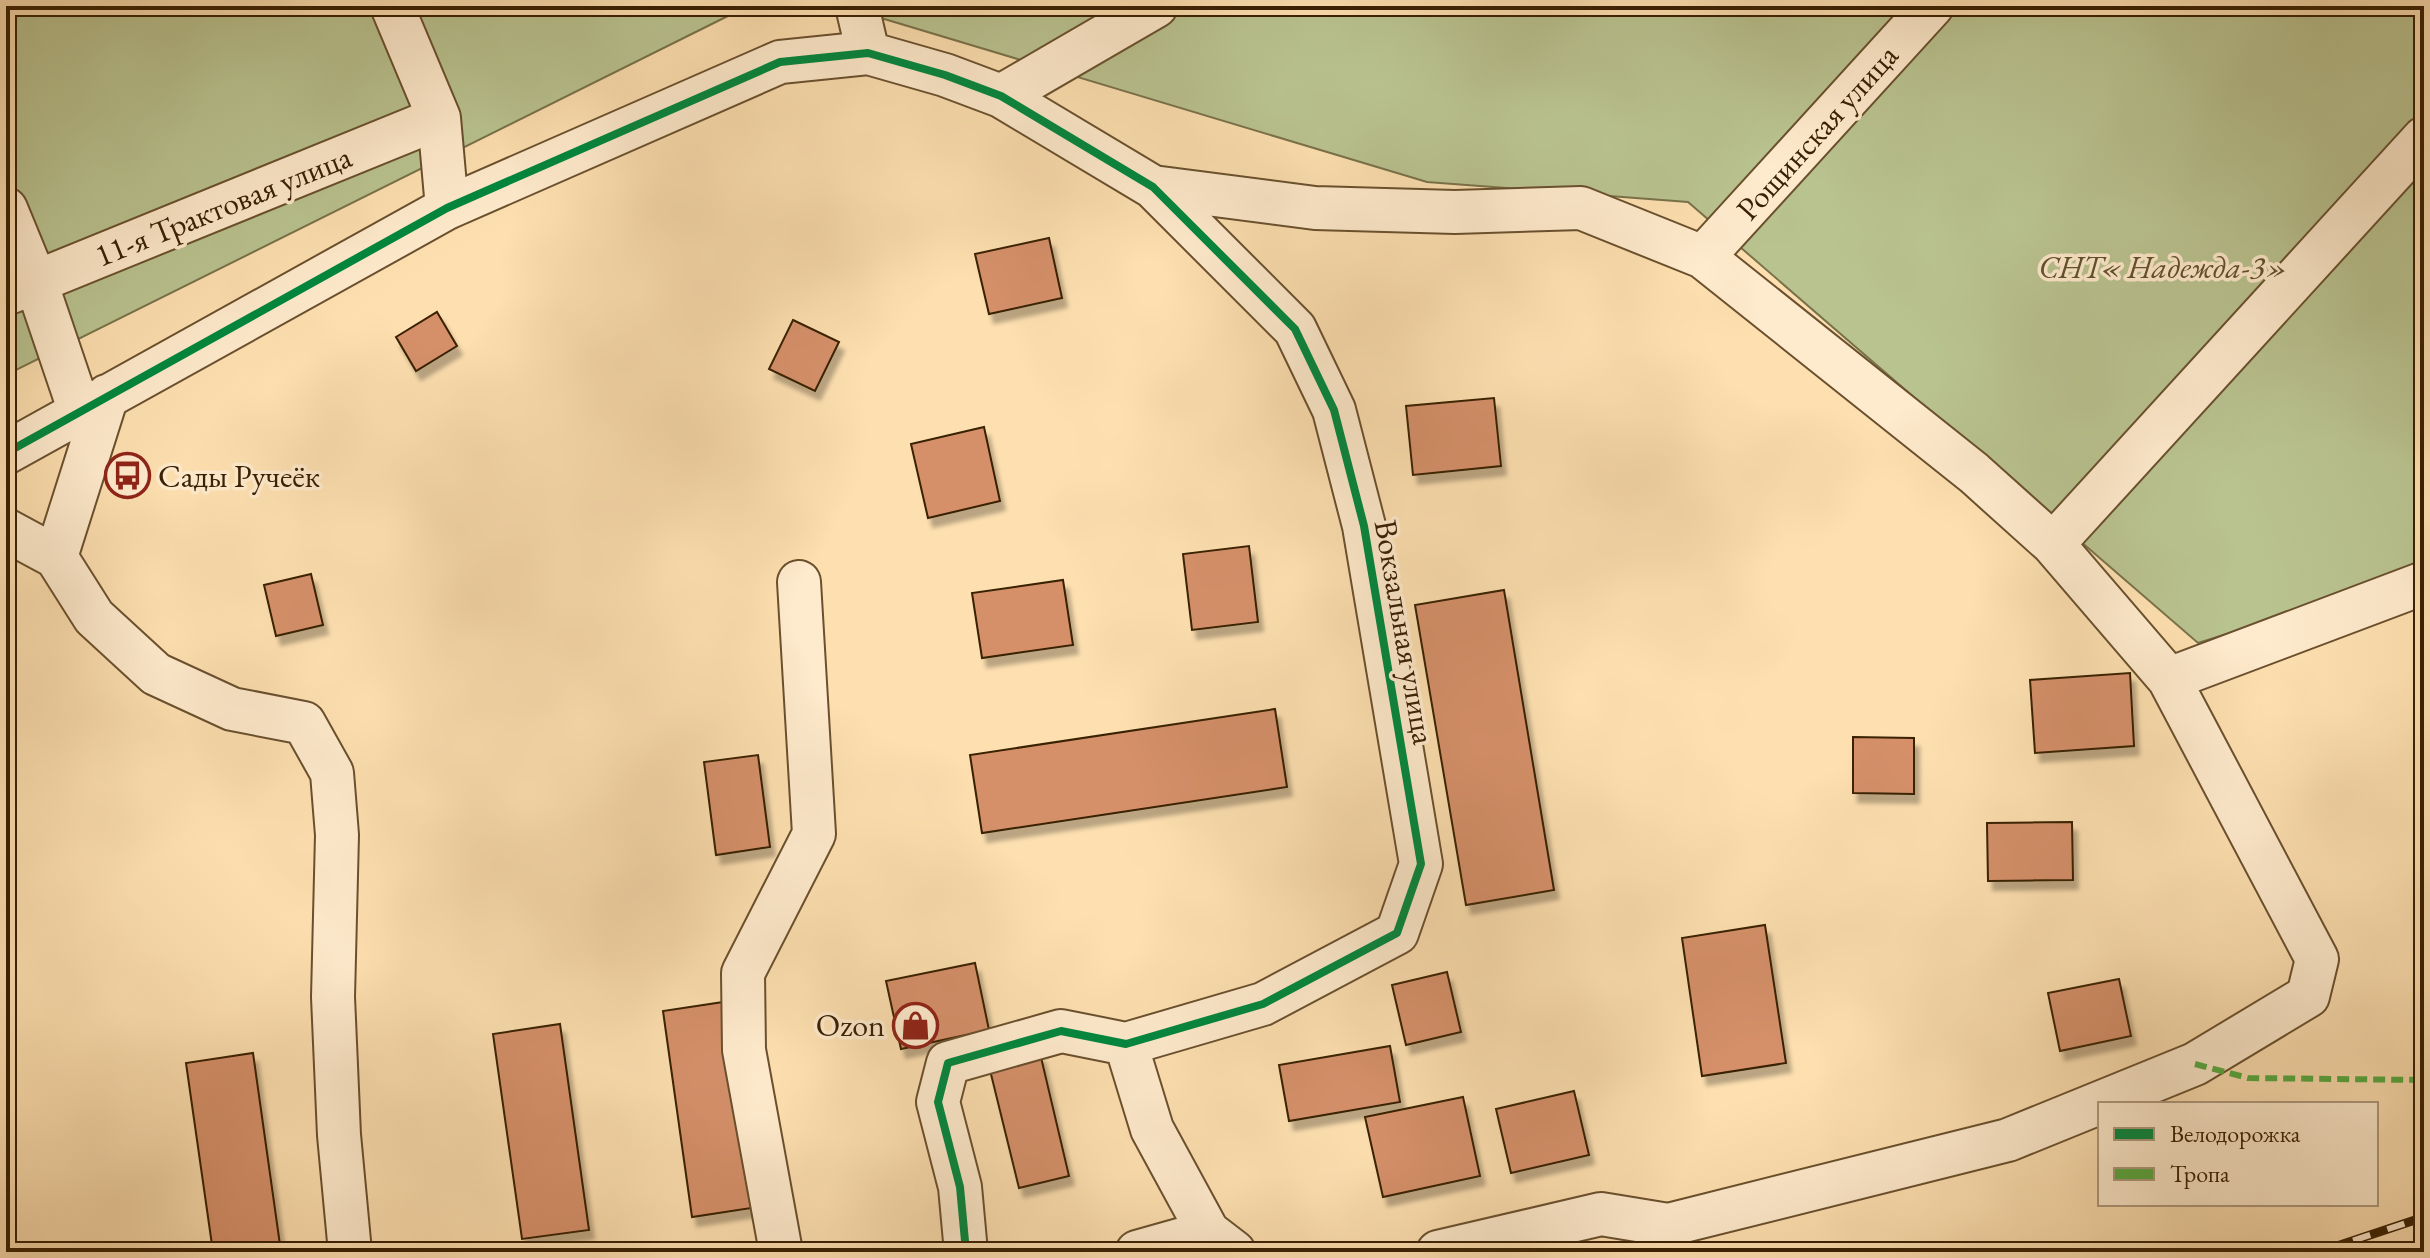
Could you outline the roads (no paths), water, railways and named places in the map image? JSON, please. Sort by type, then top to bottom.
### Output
[{"type":"street","points":[[392,6],[439,118],[447,208]]},
{"type":"street","points":[[6,453],[447,208],[780,62],[868,53],[857,6]]},
{"type":"street","points":[[1001,96],[1156,6]]},
{"type":"street","name":"Рощинская улица","points":[[1703,257],[1932,6]]},
{"type":"street","name":"Вокзальная улица","points":[[868,53],[945,75],[1001,96],[1153,187],[1295,329],[1334,410],[1364,526],[1421,864],[1397,933],[1263,1004],[1126,1044]]},
{"type":"street","name":"11-я Трактовая улица","points":[[21,288],[439,118]]},
{"type":"street","points":[[2053,544],[2424,138]]},
{"type":"street","points":[[1153,187],[1315,208],[1455,212],[1581,208],[1703,257],[1974,473],[2053,544],[2169,679],[2317,959],[2308,996],[2195,1064],[2102,1102]]},
{"type":"street","points":[[6,209],[21,288],[93,404],[56,557]]},
{"type":"street","points":[[6,530],[56,557],[94,617],[156,674],[232,709],[304,723],[332,773],[337,835],[333,997],[339,1135],[350,1252]]},
{"type":"street","points":[[781,1252],[744,1050],[743,973],[814,834],[799,582]]},
{"type":"street","points":[[2169,679],[2424,583]]},
{"type":"street","points":[[966,1252],[960,1187],[938,1102],[948,1063],[1061,1031],[1126,1044],[1152,1129],[1221,1242],[1137,1252]]},
{"type":"street","points":[[1438,1252],[1601,1214],[1668,1225],[2008,1140],[2098,1103]]},
{"type":"railway","points":[[2319,1252],[2424,1217]]},
{"type":"place","name":"Сады Ручеёк","points":[[127,476]]},
{"type":"place","name":"Ozon","points":[[916,1025]]},
{"type":"park label","name":"СНТ« Надежда-3»","points":[[2163,267]]}]
